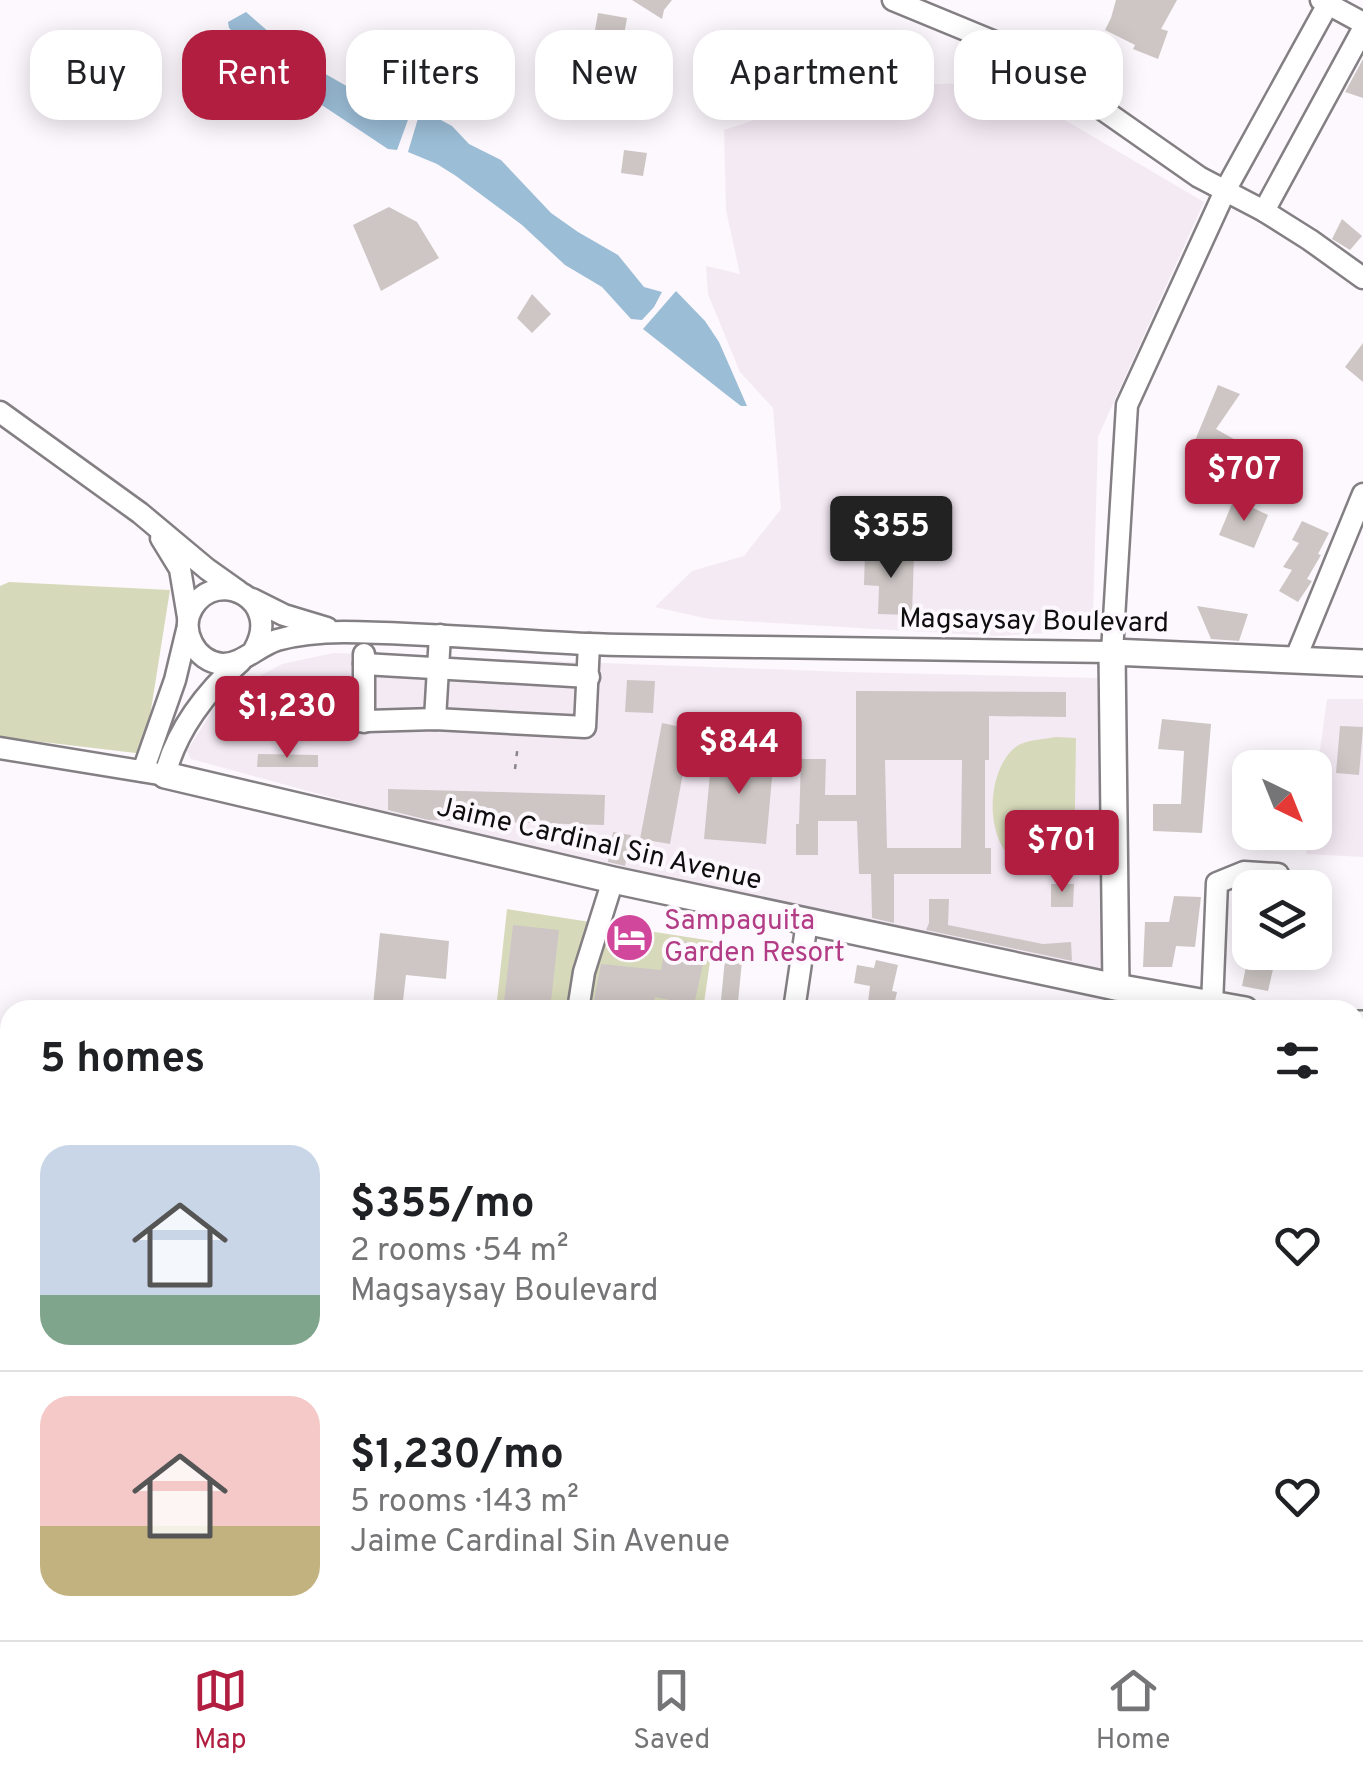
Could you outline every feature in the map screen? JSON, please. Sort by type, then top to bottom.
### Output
[{"type":"main road","name":"Magsaysay Boulevard","points":[[1112,652],[1363,663]]},
{"type":"main road","points":[[1112,652],[1116,988]]},
{"type":"main road","name":"Jaime Cardinal Sin Avenue","points":[[154,773],[612,880],[1184,1000]]},
{"type":"street","points":[[893,0],[921,6],[1007,47],[1200,177],[1264,211],[1363,278]]},
{"type":"street","points":[[1112,652],[1127,405],[1226,189],[1324,2],[1363,26],[1264,211]]},
{"type":"street","name":"Magsaysay Boulevard","points":[[0,412],[140,513],[244,595],[284,614],[354,632]]},
{"type":"street","points":[[1294,660],[1363,494]]},
{"type":"street","name":"Magsaysay Boulevard","points":[[140,513],[180,570],[188,623],[154,773]]},
{"type":"street","points":[[218,590],[244,595],[261,618],[262,629],[249,654],[233,663],[208,660],[190,641],[188,623],[192,608],[208,593],[218,590]]},
{"type":"street","points":[[354,632],[364,664],[364,722]]},
{"type":"street","name":"Magsaysay Boulevard","points":[[154,773],[223,676],[249,654],[276,641],[303,635],[354,632],[589,644],[1112,652]]},
{"type":"street","points":[[435,719],[440,635]]},
{"type":"street","points":[[332,722],[435,719],[585,727],[589,644]]},
{"type":"street","points":[[364,664],[589,677]]},
{"type":"street","name":"Jaime Cardinal Sin Avenue","points":[[0,748],[154,773]]},
{"type":"street","points":[[1212,1000],[1218,882],[1232,877]]},
{"type":"street","points":[[580,1000],[584,972],[612,880]]},
{"type":"street","points":[[795,1000],[806,922]]},
{"type":"path","points":[[515,769],[520,722]]},
{"type":"shaded area","points":[[934,84],[954,84],[954,120],[1065,120],[1204,202],[1098,437],[1093,615],[1081,631],[995,636],[709,619],[655,607],[692,571],[744,556],[781,509],[773,408],[740,372],[708,294],[706,266],[740,274],[726,210],[724,130],[754,120],[934,120]]},
{"type":"shaded area","points":[[334,653],[1097,678],[1104,971],[532,852],[191,759],[187,751],[221,697],[282,664]]},
{"type":"shaded area","points":[[1327,699],[1363,699],[1363,857],[1306,854],[1307,850],[1332,850],[1332,750],[1320,750]]},
{"type":"green space","points":[[9,582],[170,590],[144,754],[0,737],[0,586]]},
{"type":"green space","points":[[1056,737],[1076,738],[1074,874],[1040,871],[1020,864],[999,841],[994,824],[994,788],[1006,757],[1021,744]]},
{"type":"green space","points":[[507,909],[713,941],[704,1000],[497,1000]]},
{"type":"water","points":[[246,12],[267,30],[231,30],[228,22]]},
{"type":"water","points":[[326,74],[346,86],[346,120],[408,120],[397,150],[388,149],[326,108]]},
{"type":"water","points":[[418,120],[441,120],[452,126],[469,144],[501,160],[551,213],[618,255],[644,287],[662,292],[654,307],[642,320],[631,319],[602,287],[565,265],[522,225],[456,176],[408,152]]},
{"type":"water","points":[[676,291],[719,342],[747,406],[741,406],[643,329]]},
{"type":"building","points":[[632,0],[672,0],[662,19]]},
{"type":"building","points":[[1116,0],[1177,0],[1161,29],[1168,31],[1158,59],[1133,49],[1135,45],[1123,39],[1123,30],[1105,30]]},
{"type":"building","points":[[598,13],[627,18],[625,30],[595,30]]},
{"type":"building","points":[[1363,59],[1363,98],[1345,92]]},
{"type":"building","points":[[624,150],[647,153],[643,176],[621,173]]},
{"type":"building","points":[[389,207],[417,222],[439,258],[381,291],[353,225]]},
{"type":"building","points":[[1342,219],[1362,236],[1350,250],[1332,239]]},
{"type":"building","points":[[532,294],[551,314],[532,333],[517,318]]},
{"type":"building","points":[[1363,343],[1363,382],[1345,367]]},
{"type":"building","points":[[1218,385],[1240,394],[1216,429],[1248,447],[1237,477],[1214,463],[1189,455]]},
{"type":"building","points":[[1234,499],[1268,515],[1254,548],[1219,535]]},
{"type":"building","points":[[1302,521],[1329,533],[1307,579],[1312,581],[1298,602],[1279,591],[1292,570],[1283,567],[1299,543],[1292,540]]},
{"type":"building","points":[[865,552],[914,554],[912,615],[878,614],[879,586],[864,585]]},
{"type":"building","points":[[1197,606],[1248,614],[1239,641],[1211,639]]},
{"type":"building","points":[[627,680],[655,681],[653,713],[625,712]]},
{"type":"building","points":[[856,691],[1066,692],[1066,717],[989,716],[985,848],[991,848],[991,874],[894,874],[894,923],[872,918],[871,874],[859,874],[857,821],[818,821],[818,855],[796,855],[801,759],[826,759],[825,795],[856,795]],"holes":[[[885,760],[962,760],[961,848],[887,848]]]},
{"type":"building","points":[[273,703],[319,705],[317,722],[271,720],[271,730],[248,730],[249,707],[273,708]]},
{"type":"building","points":[[1162,719],[1211,724],[1202,833],[1153,831],[1153,804],[1181,804],[1184,751],[1158,749]]},
{"type":"building","points":[[662,723],[691,729],[670,844],[640,839]]},
{"type":"building","points":[[1340,726],[1363,727],[1359,775],[1336,773]]},
{"type":"building","points":[[712,751],[774,756],[766,844],[704,839]]},
{"type":"building","points":[[258,754],[318,755],[318,767],[257,767]]},
{"type":"building","points":[[388,789],[605,795],[604,825],[428,820],[388,810]]},
{"type":"building","points":[[613,832],[631,835],[625,866],[608,862]]},
{"type":"building","points":[[1051,884],[1074,884],[1073,907],[1051,907]]},
{"type":"building","points":[[1174,896],[1201,897],[1195,947],[1176,946],[1172,967],[1143,967],[1145,922],[1169,922]]},
{"type":"building","points":[[929,899],[949,899],[948,925],[1043,944],[1071,942],[1072,961],[926,930]]},
{"type":"building","points":[[513,925],[559,930],[551,1000],[504,1000]]},
{"type":"building","points":[[380,933],[449,941],[446,979],[406,975],[403,1000],[374,1000]]},
{"type":"building","points":[[667,938],[707,946],[695,1000],[655,997],[594,1000],[601,964],[661,970]]},
{"type":"building","points":[[725,959],[742,961],[738,1000],[721,1000]]},
{"type":"building","points":[[876,960],[898,965],[892,991],[897,992],[895,1000],[868,1000],[870,986],[854,983],[857,965],[874,968]]},
{"type":"building","points":[[1245,970],[1273,970],[1268,991],[1242,986]]},
{"type":"place","name":"Sampaguita Garden Resort","points":[[629,938]]}]
